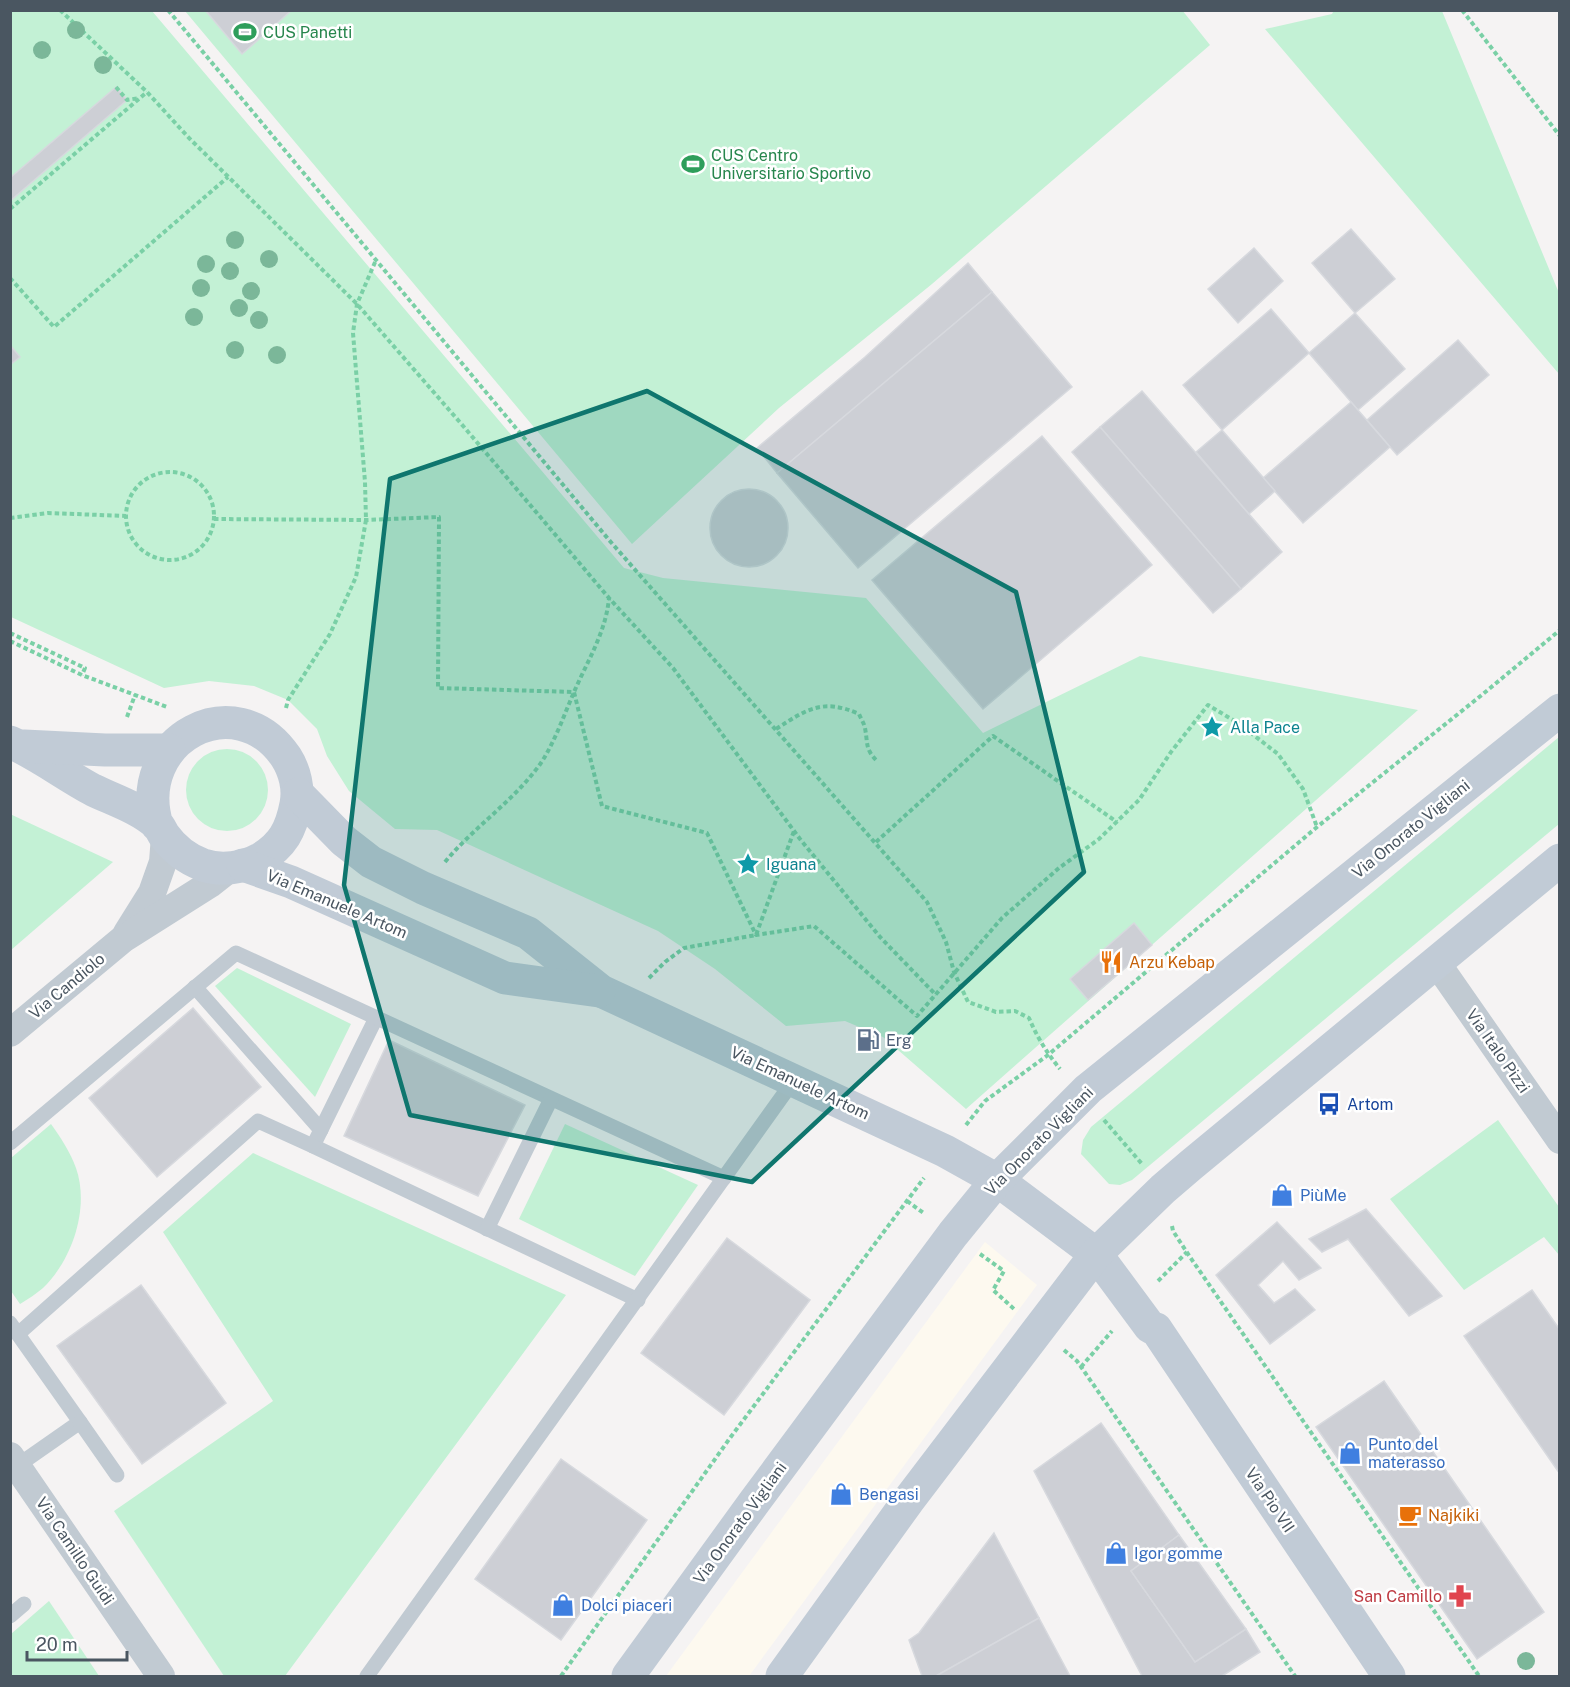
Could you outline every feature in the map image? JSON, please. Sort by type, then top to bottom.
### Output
[{"type":"street","name":"Via Onorato Vigliani","points":[[628,1677],[946,1243],[997,1180],[1082,1095],[1560,710]]},
{"type":"street","points":[[14,744],[92,789],[128,806],[161,830],[183,855],[205,866],[236,867],[258,860],[275,849],[292,824],[298,794],[292,766],[277,744],[254,728],[227,722],[194,730],[169,750],[156,772],[152,793],[153,809],[161,830]]},
{"type":"street","points":[[14,744],[105,750],[169,750]]},
{"type":"street","name":"Via Emanuele Artom","points":[[298,794],[344,841],[371,862],[423,888],[528,933],[613,997],[939,1148],[997,1180]]},
{"type":"street","name":"Via Candiolo","points":[[123,939],[152,893],[163,862],[161,830]]},
{"type":"street","points":[[782,1677],[908,1501],[1096,1254],[1163,1189],[1560,860]]},
{"type":"street","name":"Via Emanuele Artom","points":[[236,867],[291,882],[505,978],[613,997]]},
{"type":"street","name":"Via Candiolo","points":[[10,1033],[123,939],[236,867]]},
{"type":"street","name":"Via Italo Pizzi","points":[[1436,962],[1560,1140]]},
{"type":"street","name":"Via Pio VII","points":[[997,1180],[1096,1254],[1150,1327],[1156,1329],[1389,1677]]},
{"type":"street","name":"Via Pio VII","points":[[1150,1327],[1149,1333],[1378,1677]]},
{"type":"street","name":"Via Camillo Guidi","points":[[14,1461],[161,1677]]},
{"type":"lane","points":[[10,1143],[236,953],[724,1178]]},
{"type":"lane","points":[[195,987],[321,1130]]},
{"type":"lane","points":[[313,1146],[376,1018]]},
{"type":"lane","points":[[367,1677],[794,1080]]},
{"type":"lane","points":[[487,1229],[551,1098]]},
{"type":"lane","points":[[117,1475],[14,1328],[258,1121],[638,1300]]},
{"type":"lane","points":[[14,1461],[80,1422]]},
{"type":"lane","points":[[10,1616],[24,1604]]},
{"type":"path","points":[[60,10],[147,92],[189,138],[357,304],[609,598],[673,668],[794,830],[880,937],[936,995]]},
{"type":"path","points":[[168,10],[609,540],[927,902],[946,942],[954,972],[968,1002],[996,1012],[1015,1011],[1029,1018],[1048,1055],[1163,1189],[1173,1231],[1479,1677]]},
{"type":"path","points":[[1462,10],[1560,136]]},
{"type":"path","points":[[116,87],[128,100],[140,98]]},
{"type":"path","points":[[10,209],[147,92]]},
{"type":"path","points":[[10,278],[54,327],[228,177]]},
{"type":"path","points":[[277,744],[288,700],[330,634],[356,577],[366,520],[353,333],[357,304],[376,260]]},
{"type":"path","points":[[176,472],[200,483],[213,506],[214,519],[210,536],[200,549],[186,558],[169,561],[152,557],[139,547],[129,533],[126,516],[129,502],[136,489],[147,479],[161,473],[176,472]]},
{"type":"path","points":[[10,518],[48,513],[126,516]]},
{"type":"path","points":[[214,519],[366,520],[439,517],[438,688],[574,692]]},
{"type":"path","points":[[423,888],[458,846],[505,804],[539,766],[564,718],[597,642],[609,598]]},
{"type":"path","points":[[985,1101],[1048,1055],[1317,826],[1560,630]]},
{"type":"path","points":[[10,633],[86,668],[82,675],[10,641]]},
{"type":"path","points":[[574,692],[602,806],[706,833],[756,935]]},
{"type":"path","points":[[613,997],[684,948],[814,926],[917,1016],[1002,918],[1059,868],[1099,840],[1139,800],[1171,752],[1208,705],[1238,723],[1278,754],[1303,789],[1317,826]]},
{"type":"path","points":[[776,729],[808,711],[823,706],[847,709],[859,714],[865,727],[865,739],[869,752],[877,761]]},
{"type":"path","points":[[876,842],[993,736],[1117,822]]},
{"type":"path","points":[[756,935],[794,830]]},
{"type":"path","points":[[561,1677],[730,1438],[911,1195]]},
{"type":"path","points":[[978,1252],[1004,1271],[993,1290],[1017,1312]]},
{"type":"path","points":[[1077,1361],[1295,1677]]},
{"type":"highlighted area","points":[[647,391],[1016,592],[1084,872],[752,1182],[410,1115],[344,885],[390,479]]},
{"type":"shaded area","name":"Bengasi","points":[[985,1242],[1037,1285],[749,1676],[666,1676]]},
{"type":"green space","name":"CUS Centro Universitario Sportivo","points":[[1182,10],[1210,45],[932,284],[779,408],[632,544],[185,11]]},
{"type":"green space","points":[[1334,10],[1442,11],[1559,293],[1559,374],[1265,29],[1332,14]]},
{"type":"green space","points":[[11,11],[152,11],[624,568],[663,578],[866,598],[983,733],[1140,656],[1418,710],[966,1109],[883,1037],[845,1021],[786,1026],[715,969],[658,931],[437,830],[395,829],[349,791],[327,756],[317,729],[288,700],[254,686],[209,681],[164,688],[11,617]]},
{"type":"green space","points":[[1559,737],[1559,824],[1132,1180],[1120,1185],[1109,1184],[1081,1154],[1083,1140],[1091,1127]]},
{"type":"green space","points":[[219,749],[235,749],[250,756],[261,767],[268,782],[265,806],[256,819],[235,831],[219,831],[204,824],[193,813],[186,798],[186,782],[193,767],[204,756]]},
{"type":"green space","points":[[10,814],[113,862],[11,950],[10,950]]},
{"type":"green space","points":[[237,968],[351,1024],[315,1097],[215,986]]},
{"type":"green space","points":[[1498,1120],[1559,1207],[1559,1255],[1544,1237],[1464,1290],[1390,1199]]},
{"type":"green space","points":[[51,1124],[76,1168],[80,1183],[79,1216],[76,1232],[62,1263],[43,1288],[20,1304],[11,1291],[11,1158]]},
{"type":"green space","points":[[565,1124],[698,1185],[635,1276],[519,1219]]},
{"type":"green space","points":[[253,1153],[566,1295],[285,1676],[224,1676],[114,1511],[273,1401],[163,1232]]},
{"type":"green space","points":[[49,1601],[99,1676],[11,1676],[11,1634]]},
{"type":"building","name":"CUS Panetti","points":[[205,10],[292,10],[242,54]]},
{"type":"building","points":[[116,87],[127,100],[10,201],[10,178]]},
{"type":"building","points":[[1351,229],[1395,279],[1355,313],[1312,263]]},
{"type":"building","points":[[1254,248],[1283,281],[1238,323],[1208,289]]},
{"type":"building","points":[[968,263],[992,292],[777,473],[757,448],[865,357]]},
{"type":"building","points":[[992,292],[1072,387],[858,568],[777,473]]},
{"type":"building","points":[[1271,309],[1309,353],[1222,430],[1183,385]]},
{"type":"building","points":[[1355,313],[1405,369],[1358,410],[1309,353]]},
{"type":"building","points":[[1458,340],[1489,375],[1397,455],[1367,420]]},
{"type":"building","points":[[10,345],[20,357],[10,365]]},
{"type":"building","points":[[1142,391],[1282,552],[1241,589],[1100,427]]},
{"type":"building","points":[[1351,402],[1390,447],[1303,523],[1263,478]]},
{"type":"building","points":[[1100,427],[1241,589],[1213,613],[1072,452]]},
{"type":"building","points":[[1222,430],[1275,491],[1249,514],[1196,452]]},
{"type":"building","points":[[1042,436],[1152,565],[983,709],[872,580]]},
{"type":"building","points":[[741,489],[757,489],[771,495],[782,506],[788,520],[788,536],[782,550],[771,561],[757,567],[741,567],[727,561],[716,550],[710,536],[710,520],[716,506],[727,495]]},
{"type":"building","name":"Arzu Kebap","points":[[1134,923],[1152,945],[1088,1000],[1070,979]]},
{"type":"building","points":[[193,1008],[261,1087],[157,1177],[89,1098]]},
{"type":"building","points":[[389,1040],[525,1105],[478,1196],[344,1136]]},
{"type":"building","points":[[1366,1209],[1442,1296],[1409,1316],[1348,1239],[1322,1252],[1309,1239]]},
{"type":"building","points":[[1277,1222],[1321,1268],[1299,1280],[1283,1261],[1258,1285],[1274,1303],[1295,1289],[1315,1310],[1270,1344],[1216,1275]]},
{"type":"building","points":[[727,1238],[810,1300],[724,1415],[641,1353]]},
{"type":"building","points":[[141,1285],[226,1403],[142,1464],[57,1346]]},
{"type":"building","points":[[1532,1290],[1560,1330],[1560,1474],[1464,1336]]},
{"type":"building","points":[[1384,1381],[1544,1612],[1477,1659],[1316,1427]]},
{"type":"building","name":"Igor gomme","points":[[1101,1423],[1179,1535],[1131,1571],[1195,1662],[1246,1629],[1260,1652],[1222,1676],[1142,1676],[1034,1471]]},
{"type":"building","points":[[561,1459],[647,1520],[561,1640],[475,1579]]},
{"type":"building","points":[[994,1533],[1039,1618],[936,1676],[922,1676],[909,1640],[919,1633]]},
{"type":"building","points":[[1179,1535],[1246,1629],[1195,1662],[1131,1571]]},
{"type":"building","points":[[1039,1618],[1070,1676],[936,1676]]},
{"type":"place","name":"CUS Panetti","points":[[245,32]]},
{"type":"place","name":"CUS Centro Universitario Sportivo","points":[[693,164]]},
{"type":"place","name":"Alla Pace","points":[[1212,727]]},
{"type":"place","name":"Iguana","points":[[748,864]]},
{"type":"place","name":"Arzu Kebap","points":[[1111,962]]},
{"type":"place","name":"Erg","points":[[868,1040]]},
{"type":"place","name":"Artom","points":[[1329,1104]]},
{"type":"place","name":"PiùMe","points":[[1282,1195]]},
{"type":"place","name":"Punto del materasso","points":[[1350,1453]]},
{"type":"place","name":"Bengasi","points":[[841,1494]]},
{"type":"place","name":"Najkiki","points":[[1410,1515]]},
{"type":"place","name":"Igor gomme","points":[[1116,1553]]},
{"type":"place","name":"San Camillo","points":[[1460,1596]]},
{"type":"place","name":"Dolci piaceri","points":[[563,1605]]}]
